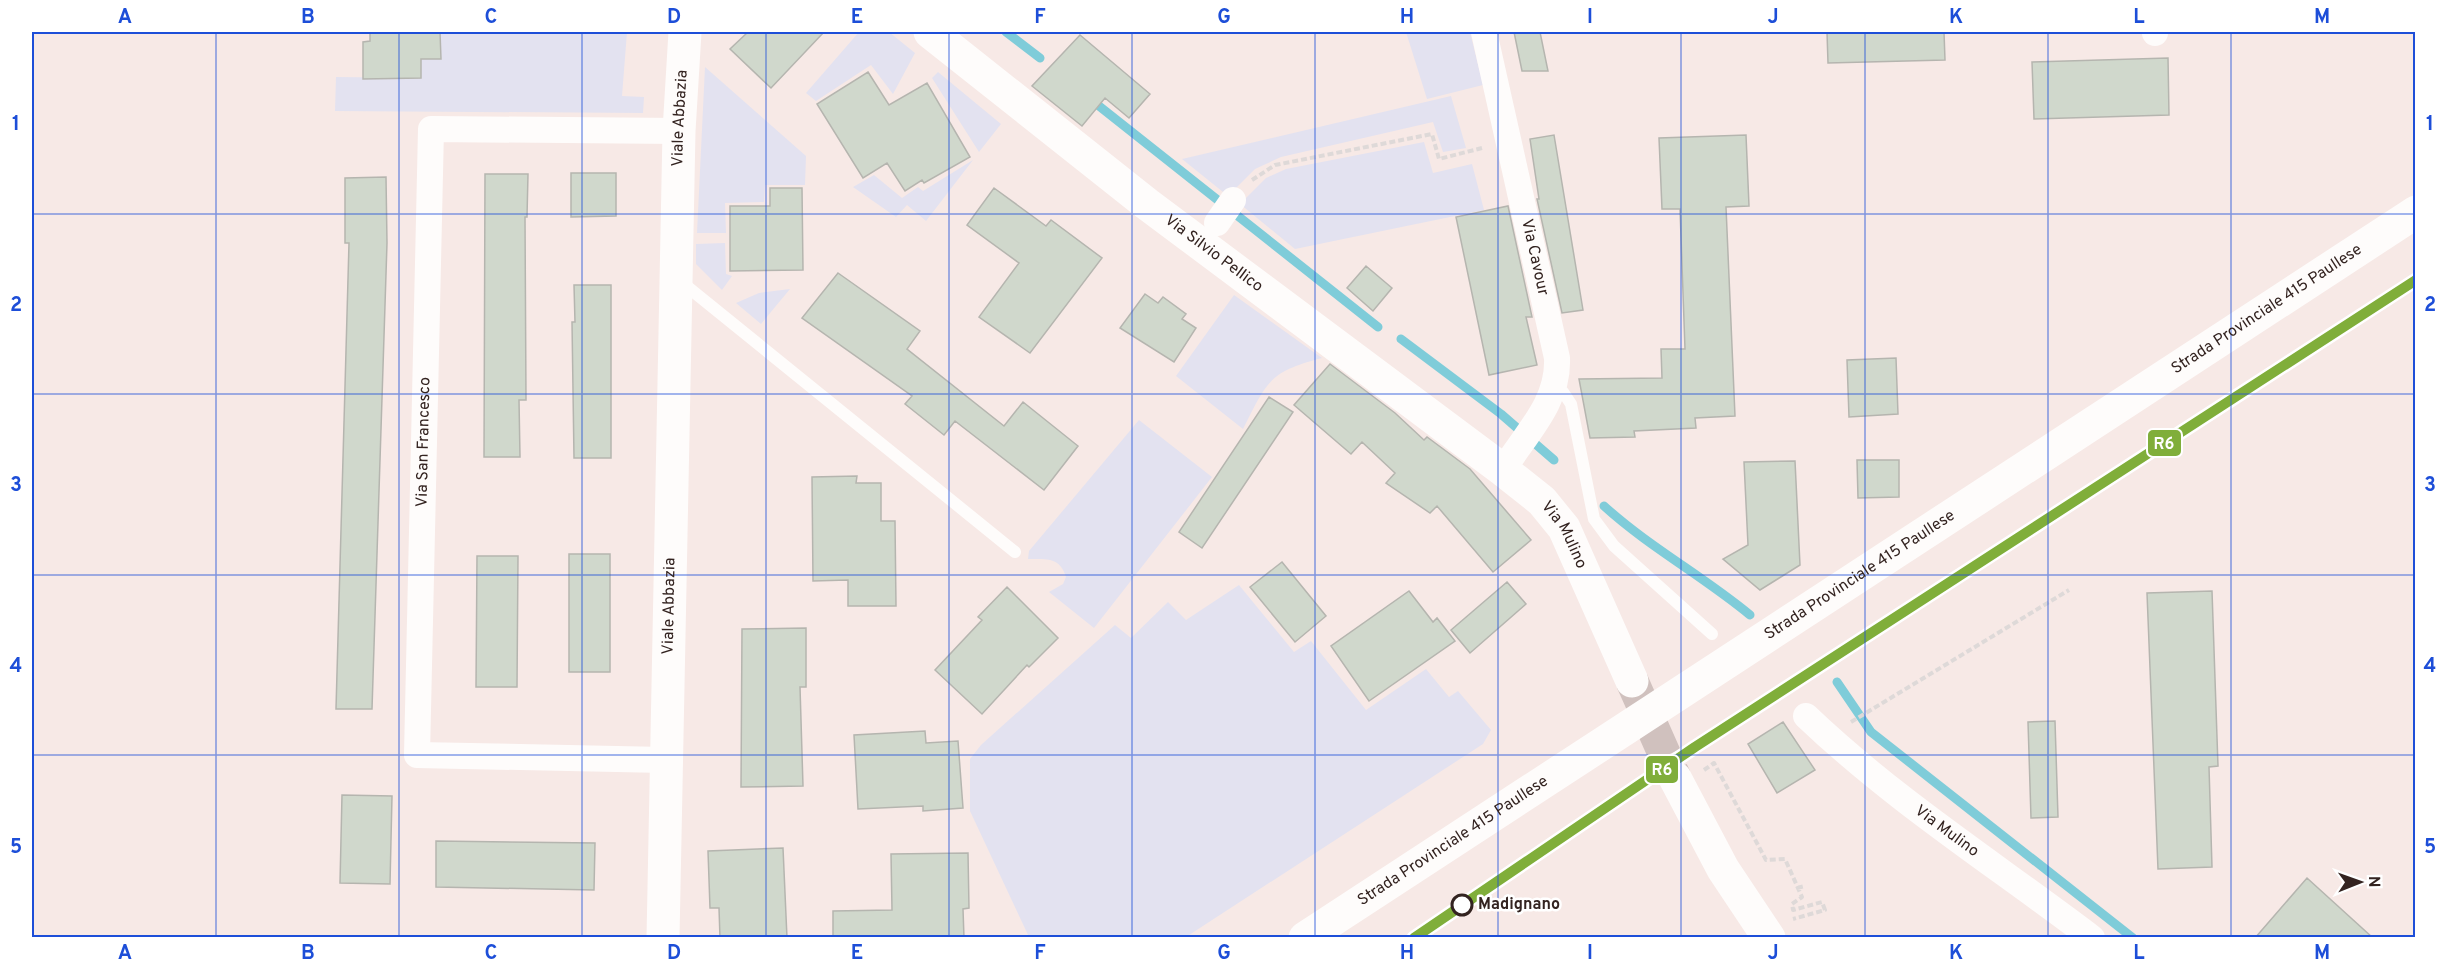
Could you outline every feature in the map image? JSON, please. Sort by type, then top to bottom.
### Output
[{"type":"street","name":"Viale Abbazia","points":[[663,938],[679,131],[685,32]]},
{"type":"street","name":"Via Silvio Pellico","points":[[930,32],[1147,204],[1509,461]]},
{"type":"street","name":"Via Cavour","points":[[1484,32],[1557,358],[1555,388],[1509,461]]},
{"type":"street","name":"Via San Francesco","points":[[665,760],[417,755],[430,165],[431,129],[679,131]]},
{"type":"street","points":[[1217,223],[1233,200]]},
{"type":"street","name":"Strada Provinciale 415 Paullese","points":[[1305,938],[2415,212]]},
{"type":"street","name":"Via Mulino","points":[[1509,461],[1564,528],[1632,681]]},
{"type":"street","name":"Via Mulino","points":[[1806,716],[1865,771],[2092,938]]},
{"type":"street","points":[[1675,778],[1723,869],[1780,928]]},
{"type":"lane","points":[[676,277],[1015,552]]},
{"type":"lane","points":[[1555,388],[1563,392],[1571,404],[1590,502],[1602,531],[1614,546],[1712,634]]},
{"type":"path","points":[[1233,200],[1258,174],[1275,165],[1432,134],[1439,159],[1509,141]]},
{"type":"path","points":[[1846,725],[2069,590]]},
{"type":"path","points":[[1707,767],[1714,763],[1766,861],[1785,860],[1802,897],[1792,904],[1793,910],[1822,902],[1825,910],[1780,928]]},
{"type":"path","points":[[1797,888],[1805,886]]},
{"type":"shaded area","points":[[440,32],[627,32],[622,96],[644,97],[643,113],[335,111],[336,77],[421,78],[421,59],[440,59]]},
{"type":"shaded area","points":[[859,32],[889,32],[915,53],[893,94],[871,65],[816,101],[806,93]]},
{"type":"shaded area","points":[[1406,32],[1470,32],[1483,85],[1427,99]]},
{"type":"shaded area","points":[[705,67],[806,156],[805,185],[765,185],[764,202],[725,203],[726,233],[697,233]]},
{"type":"shaded area","points":[[938,72],[1001,124],[979,152],[932,78]]},
{"type":"shaded area","points":[[1451,96],[1466,148],[1443,152],[1433,122],[1281,157],[1255,169],[1228,196],[1182,159]]},
{"type":"shaded area","points":[[1424,142],[1433,173],[1472,164],[1484,210],[1295,249],[1240,204],[1266,178],[1286,169]]},
{"type":"shaded area","points":[[973,160],[926,221],[907,205],[896,217],[853,187],[874,175],[902,198],[918,187],[923,191]]},
{"type":"shaded area","points":[[725,243],[726,274],[732,276],[722,290],[696,264],[696,244]]},
{"type":"shaded area","points":[[790,289],[761,324],[736,303],[759,293]]},
{"type":"shaded area","points":[[1234,295],[1322,358],[1291,368],[1272,381],[1258,400],[1243,429],[1176,376]]},
{"type":"shaded area","points":[[1139,420],[1212,477],[1094,628],[1049,592],[1063,584],[1066,577],[1060,566],[1052,560],[1028,559],[1029,551]]},
{"type":"shaded area","points":[[1239,585],[1294,652],[1311,641],[1366,710],[1426,669],[1449,697],[1458,691],[1491,730],[1483,744],[1186,937],[1029,937],[970,811],[970,759],[981,745],[1115,625],[1131,638],[1168,602],[1186,620]]},
{"type":"building","points":[[370,32],[440,32],[441,59],[421,59],[421,78],[363,79],[363,42],[370,41]]},
{"type":"building","points":[[748,32],[824,32],[771,88],[730,49]]},
{"type":"building","points":[[1514,32],[1540,32],[1548,71],[1522,71]]},
{"type":"building","points":[[1827,32],[1944,32],[1945,60],[1828,63]]},
{"type":"building","points":[[1080,35],[1150,94],[1129,118],[1105,98],[1082,126],[1032,86]]},
{"type":"building","points":[[2168,58],[2169,115],[2034,119],[2032,62]]},
{"type":"building","points":[[868,72],[889,105],[927,83],[970,157],[924,183],[922,180],[905,191],[887,163],[863,178],[817,104]]},
{"type":"building","points":[[1554,135],[1583,310],[1562,313],[1537,199],[1539,199],[1530,139]]},
{"type":"building","points":[[1746,135],[1749,206],[1726,207],[1735,416],[1695,418],[1696,428],[1634,431],[1635,437],[1590,438],[1579,379],[1662,378],[1661,349],[1685,349],[1680,209],[1662,209],[1659,138]]},
{"type":"building","points":[[571,173],[616,173],[616,216],[571,217]]},
{"type":"building","points":[[485,174],[528,174],[527,217],[525,217],[526,400],[519,400],[520,457],[484,457]]},
{"type":"building","points":[[386,177],[387,243],[372,709],[336,709],[349,243],[345,243],[345,178]]},
{"type":"building","points":[[770,188],[802,188],[803,270],[730,271],[730,206],[770,206]]},
{"type":"building","points":[[994,188],[1046,226],[1051,220],[1102,258],[1030,353],[979,317],[1019,263],[967,225]]},
{"type":"building","points":[[1508,206],[1532,317],[1526,317],[1537,365],[1489,375],[1456,217]]},
{"type":"building","points":[[1366,266],[1392,288],[1373,311],[1347,288]]},
{"type":"building","points":[[838,273],[920,331],[907,349],[1004,426],[1023,402],[1078,446],[1044,490],[955,421],[944,435],[905,404],[912,396],[802,318]]},
{"type":"building","points":[[574,285],[611,285],[611,458],[574,458],[572,322],[575,322]]},
{"type":"building","points":[[1145,294],[1158,303],[1163,297],[1186,314],[1182,319],[1196,328],[1174,362],[1120,328]]},
{"type":"building","points":[[1896,358],[1898,414],[1849,417],[1847,360]]},
{"type":"building","points":[[1330,364],[1395,413],[1424,440],[1427,437],[1470,469],[1531,540],[1493,572],[1437,506],[1430,513],[1386,483],[1395,473],[1362,442],[1351,454],[1294,405]]},
{"type":"building","points":[[1269,397],[1293,412],[1202,548],[1179,532]]},
{"type":"building","points":[[1857,460],[1899,460],[1899,497],[1858,498]]},
{"type":"building","points":[[1795,461],[1800,565],[1760,590],[1723,559],[1748,545],[1744,462]]},
{"type":"building","points":[[857,476],[856,483],[881,483],[881,521],[895,521],[896,606],[848,606],[848,580],[813,581],[812,477]]},
{"type":"building","points":[[569,554],[610,554],[610,672],[569,672]]},
{"type":"building","points":[[477,556],[518,556],[517,687],[476,687]]},
{"type":"building","points":[[1282,562],[1326,616],[1295,642],[1250,587]]},
{"type":"building","points":[[1507,582],[1526,604],[1470,653],[1451,630]]},
{"type":"building","points":[[1007,587],[1058,638],[1029,667],[1027,665],[982,714],[935,670],[982,620],[978,617]]},
{"type":"building","points":[[1409,591],[1433,622],[1437,618],[1455,641],[1369,701],[1331,646]]},
{"type":"building","points":[[2212,591],[2218,766],[2209,767],[2212,867],[2158,869],[2147,593]]},
{"type":"building","points":[[806,628],[806,687],[800,687],[803,786],[741,787],[742,629]]},
{"type":"building","points":[[2055,721],[2058,817],[2031,818],[2028,722]]},
{"type":"building","points":[[1783,722],[1815,770],[1777,793],[1748,744]]},
{"type":"building","points":[[925,731],[926,743],[958,741],[963,808],[923,811],[923,806],[858,809],[854,735]]},
{"type":"building","points":[[342,795],[392,796],[390,884],[340,883]]},
{"type":"building","points":[[436,841],[595,843],[594,890],[436,887]]},
{"type":"building","points":[[783,848],[787,938],[720,938],[719,908],[710,908],[708,851]]},
{"type":"building","points":[[968,853],[969,908],[963,909],[964,938],[833,938],[833,911],[892,910],[891,854]]},
{"type":"building","points":[[2307,878],[2373,938],[2255,938]]},
{"type":"waterway","points":[[1006,32],[1040,58]]},
{"type":"waterway","points":[[1099,106],[1378,327]]},
{"type":"waterway","points":[[1401,339],[1501,414],[1554,460]]},
{"type":"waterway","points":[[1604,506],[1639,535],[1750,615]]},
{"type":"waterway","points":[[1837,682],[1871,732],[2133,938]]},
{"type":"tunnel","points":[[1632,681],[1675,778]]},
{"type":"transit line","name":"R6","points":[[1414,938],[1695,747],[2416,280]]},
{"type":"place","name":"Madignano","points":[[1462,905]]}]
